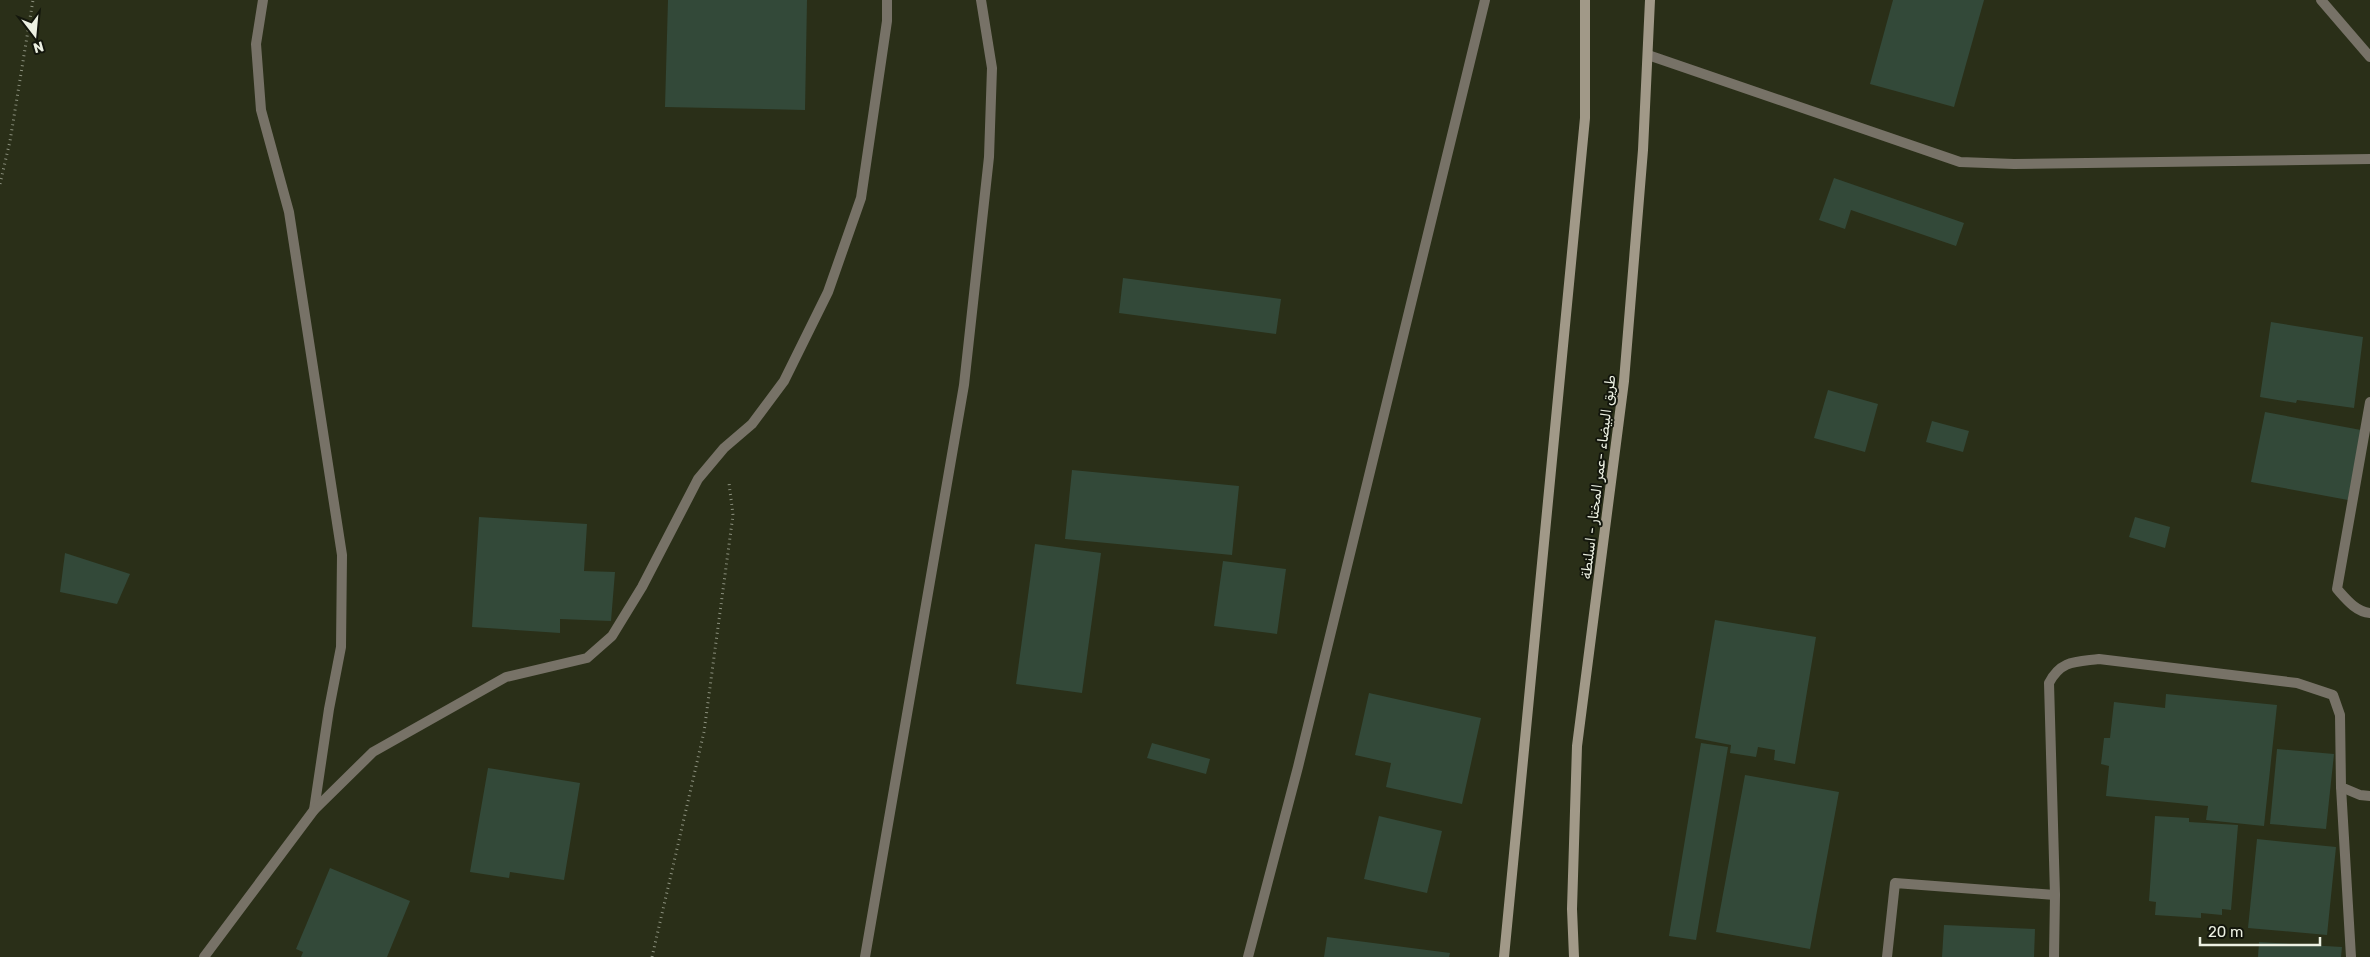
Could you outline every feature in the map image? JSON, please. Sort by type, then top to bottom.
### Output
[{"type":"main road","points":[[1504,957],[1585,118],[1585,0]]},
{"type":"main road","name":"طريق البيضاء -عمر المختار - اسلنطة","points":[[1574,957],[1572,909],[1577,746],[1624,381],[1648,55],[1650,0]]},
{"type":"street","points":[[263,0],[256,44],[261,110],[289,212],[342,555],[341,647],[329,709],[314,810]]},
{"type":"street","points":[[204,957],[314,810],[373,752],[506,677],[587,658],[612,636],[642,587],[698,479],[724,448],[752,424],[784,381],[828,292],[860,198],[887,21],[887,0]]},
{"type":"street","points":[[865,957],[964,385],[989,157],[992,68],[981,0]]},
{"type":"street","points":[[1248,957],[1298,766],[1485,0]]},
{"type":"street","points":[[2321,0],[2370,57]]},
{"type":"street","points":[[1648,55],[1960,162],[2014,164],[2370,159]]},
{"type":"street","points":[[2370,402],[2338,589],[2349,602],[2364,612],[2370,613]]},
{"type":"street","points":[[2054,957],[2055,895],[2050,683],[2056,670],[2070,663],[2099,659],[2297,683],[2332,695],[2340,715],[2341,787],[2351,957]]},
{"type":"street","points":[[2341,787],[2360,795],[2370,796]]},
{"type":"street","points":[[1887,957],[1894,883],[2055,895]]},
{"type":"path","points":[[0,184],[10,141],[33,0]]},
{"type":"path","points":[[652,957],[704,732],[733,516],[724,448]]},
{"type":"building","points":[[668,0],[807,0],[805,110],[665,107]]},
{"type":"building","points":[[1893,0],[1984,0],[1954,107],[1870,84]]},
{"type":"building","points":[[1834,178],[1964,223],[1956,246],[1851,210],[1845,229],[1819,220]]},
{"type":"building","points":[[1123,278],[1281,299],[1276,334],[1119,313]]},
{"type":"building","points":[[2271,322],[2363,337],[2354,408],[2297,400],[2296,403],[2260,397]]},
{"type":"building","points":[[1828,390],[1878,404],[1865,452],[1814,438]]},
{"type":"building","points":[[2265,412],[2361,430],[2348,500],[2251,482]]},
{"type":"building","points":[[1932,421],[1969,431],[1963,452],[1926,442]]},
{"type":"building","points":[[1072,470],[1239,486],[1232,555],[1065,539]]},
{"type":"building","points":[[479,517],[587,524],[584,571],[615,572],[611,621],[560,619],[560,633],[472,627]]},
{"type":"building","points":[[2135,517],[2170,527],[2165,548],[2129,537]]},
{"type":"building","points":[[1035,544],[1101,553],[1082,693],[1016,684]]},
{"type":"building","points":[[65,553],[130,574],[117,604],[60,592]]},
{"type":"building","points":[[1223,561],[1286,569],[1277,634],[1214,626]]},
{"type":"building","points":[[1715,620],[1816,637],[1795,764],[1774,760],[1775,750],[1758,747],[1756,757],[1730,753],[1731,745],[1695,738]]},
{"type":"building","points":[[1369,693],[1481,718],[1462,804],[1386,787],[1391,763],[1355,755]]},
{"type":"building","points":[[2166,694],[2277,705],[2264,826],[2206,820],[2208,806],[2106,796],[2109,766],[2101,764],[2104,738],[2110,738],[2114,702],[2165,708]]},
{"type":"building","points":[[1152,743],[1210,759],[1206,774],[1147,758]]},
{"type":"building","points":[[1701,743],[1728,747],[1696,940],[1669,936]]},
{"type":"building","points":[[2277,749],[2334,754],[2326,829],[2270,824]]},
{"type":"building","points":[[488,768],[580,783],[564,880],[510,872],[509,878],[470,872]]},
{"type":"building","points":[[1745,775],[1839,792],[1810,949],[1716,932]]},
{"type":"building","points":[[1379,816],[1442,831],[1427,893],[1364,879]]},
{"type":"building","points":[[2155,816],[2189,818],[2189,822],[2238,825],[2231,910],[2222,909],[2222,915],[2201,913],[2201,918],[2155,915],[2156,902],[2149,901]]},
{"type":"building","points":[[2257,839],[2336,847],[2327,935],[2248,928]]},
{"type":"building","points":[[330,868],[410,901],[387,957],[301,957],[303,952],[296,949]]},
{"type":"building","points":[[1944,925],[2035,929],[2034,957],[1942,957]]},
{"type":"building","points":[[1327,937],[1450,953],[1449,957],[1324,957]]},
{"type":"building","points":[[2259,942],[2342,947],[2341,957],[2258,957]]}]
